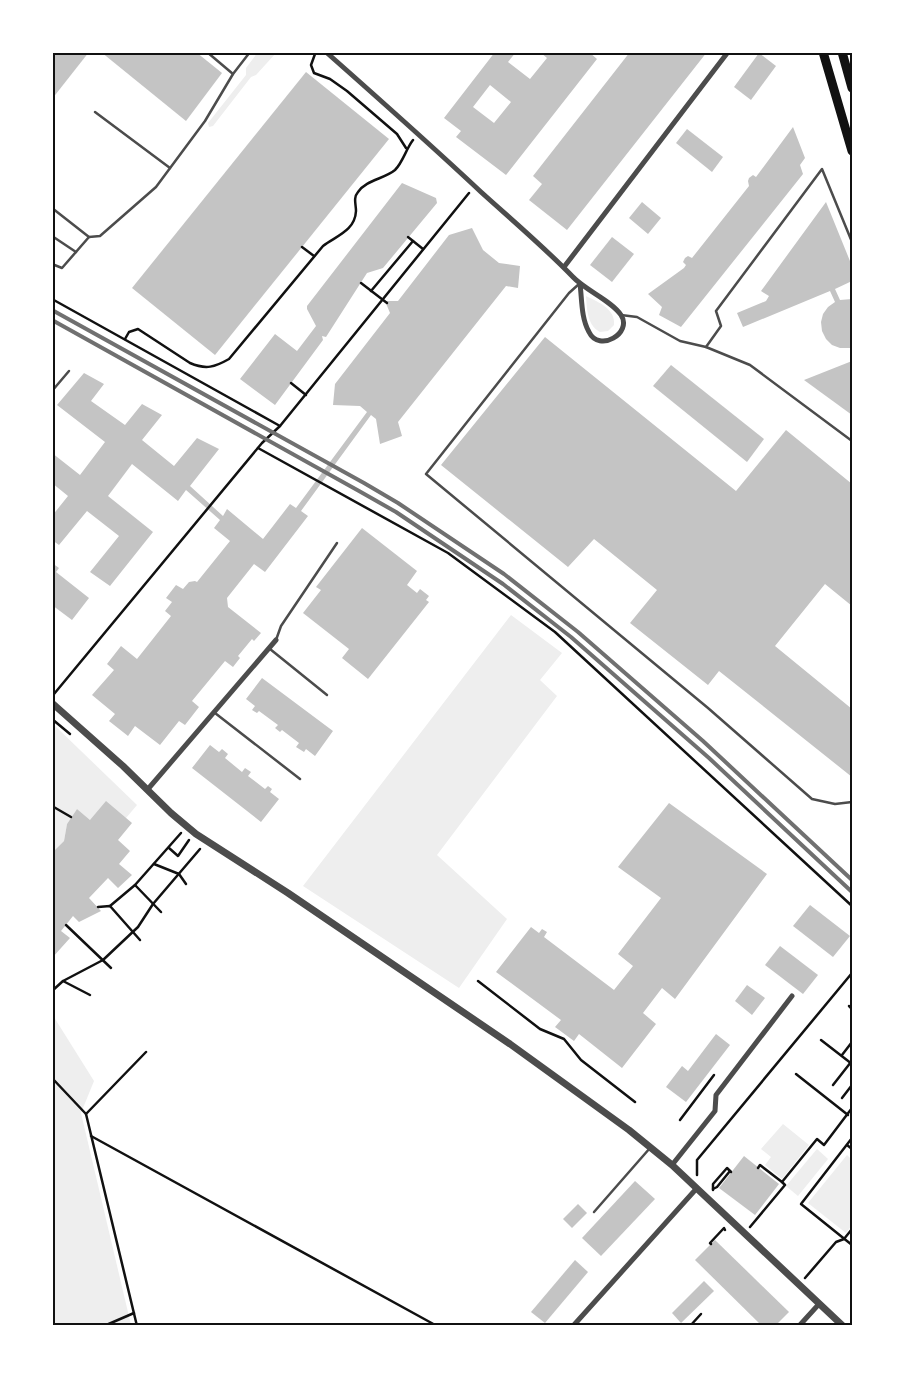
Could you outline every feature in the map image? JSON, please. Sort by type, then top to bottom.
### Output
[{"type":"highway","points":[[823,52],[852,151]]},
{"type":"highway","points":[[842,52],[852,88]]},
{"type":"street","points":[[326,52],[419,134],[564,267],[580,284],[621,315],[622,328],[618,335],[612,339],[605,341],[591,337],[583,314],[580,284]]},
{"type":"street","points":[[564,267],[728,52]]},
{"type":"street","points":[[148,789],[276,640]]},
{"type":"street","points":[[52,703],[148,789],[171,813],[206,841],[288,893],[620,1122],[707,1197],[843,1326]]},
{"type":"street","points":[[672,1165],[715,1111],[716,1095],[792,996]]},
{"type":"street","points":[[573,1326],[697,1188]]},
{"type":"street","points":[[799,1326],[819,1304]]},
{"type":"lane","points":[[207,52],[233,74]]},
{"type":"lane","points":[[52,208],[89,237],[100,236],[156,187],[206,121],[233,74],[250,52]]},
{"type":"lane","points":[[95,112],[170,168]]},
{"type":"lane","points":[[706,347],[720,326],[716,311],[822,170],[852,242]]},
{"type":"lane","points":[[52,236],[76,252]]},
{"type":"lane","points":[[52,264],[62,268],[89,237]]},
{"type":"lane","points":[[580,284],[569,293],[426,474],[708,708],[812,799],[835,804],[852,802]]},
{"type":"lane","points":[[621,315],[637,316],[680,341],[706,347],[750,365],[852,441]]},
{"type":"lane","points":[[52,391],[69,371]]},
{"type":"lane","points":[[276,640],[280,626],[337,543]]},
{"type":"lane","points":[[269,648],[328,695]]},
{"type":"lane","points":[[214,713],[300,779]]},
{"type":"lane","points":[[594,1212],[651,1147]]},
{"type":"path","points":[[315,54],[311,65],[314,74],[330,79],[346,91],[397,134],[406,148]]},
{"type":"path","points":[[125,340],[129,332],[138,329],[199,367],[217,366],[229,359],[323,246],[334,238],[343,235],[350,226],[356,212],[354,202],[358,192],[376,180],[384,178],[396,168],[404,157],[406,148],[419,134]]},
{"type":"path","points":[[52,696],[258,448],[280,426],[473,189],[466,178]]},
{"type":"path","points":[[408,237],[423,249]]},
{"type":"path","points":[[371,291],[413,241]]},
{"type":"path","points":[[302,247],[314,256]]},
{"type":"path","points":[[361,283],[387,304]]},
{"type":"path","points":[[52,299],[280,426]]},
{"type":"path","points":[[291,383],[306,394]]},
{"type":"path","points":[[258,448],[448,553],[555,632],[852,906]]},
{"type":"path","points":[[52,806],[71,817]]},
{"type":"path","points":[[98,907],[110,906],[135,885],[182,832]]},
{"type":"path","points":[[169,848],[178,856],[190,839]]},
{"type":"path","points":[[52,992],[63,981],[103,960],[132,933],[153,904],[206,841]]},
{"type":"path","points":[[154,864],[179,874],[186,884]]},
{"type":"path","points":[[135,885],[161,912]]},
{"type":"path","points":[[110,906],[140,940]]},
{"type":"path","points":[[66,925],[111,968]]},
{"type":"path","points":[[697,1188],[697,1160],[852,973]]},
{"type":"path","points":[[63,981],[90,995]]},
{"type":"path","points":[[478,981],[540,1028],[564,1040],[581,1060],[635,1102]]},
{"type":"path","points":[[821,1040],[852,1063],[832,1085]]},
{"type":"path","points":[[842,1055],[852,1042]]},
{"type":"path","points":[[86,1114],[146,1052]]},
{"type":"path","points":[[796,1074],[848,1115]]},
{"type":"path","points":[[680,1120],[714,1075]]},
{"type":"path","points":[[52,1078],[86,1114],[137,1326]]},
{"type":"path","points":[[842,1098],[852,1084]]},
{"type":"path","points":[[782,1182],[817,1139],[824,1145],[852,1108]]},
{"type":"path","points":[[91,1136],[437,1326]]},
{"type":"path","points":[[852,1138],[801,1204],[852,1245]]},
{"type":"path","points":[[847,1145],[852,1149]]},
{"type":"path","points":[[711,1244],[710,1242],[724,1228],[732,1236],[742,1231],[785,1184],[760,1165],[758,1168]]},
{"type":"path","points":[[707,1197],[713,1189],[713,1184],[726,1168],[731,1172]]},
{"type":"path","points":[[799,1284],[836,1242],[844,1239],[852,1229]]},
{"type":"path","points":[[104,1326],[134,1313]]},
{"type":"path","points":[[690,1326],[701,1314]]},
{"type":"shaded area","points":[[258,52],[276,53],[256,75],[251,77],[213,126],[209,127],[208,123],[246,75],[246,68]]},
{"type":"shaded area","points":[[586,296],[609,310],[614,319],[614,325],[608,331],[600,332],[592,325]]},
{"type":"shaded area","points":[[511,615],[562,653],[540,680],[557,696],[437,855],[507,919],[459,988],[303,886]]},
{"type":"shaded area","points":[[52,723],[137,805],[126,818],[90,820],[77,809],[67,824],[64,841],[53,853]]},
{"type":"shaded area","points":[[52,1014],[94,1081],[81,1113],[131,1325],[53,1326]]},
{"type":"shaded area","points":[[783,1124],[809,1145],[782,1179],[765,1165],[771,1157],[761,1149]]},
{"type":"shaded area","points":[[817,1149],[828,1159],[798,1196],[786,1186]]},
{"type":"shaded area","points":[[847,1155],[852,1160],[852,1225],[846,1233],[808,1203]]},
{"type":"building","points":[[52,52],[89,52],[52,99]]},
{"type":"building","points":[[101,52],[196,52],[222,73],[186,121]]},
{"type":"building","points":[[495,52],[516,52],[508,62],[530,79],[547,58],[540,52],[589,52],[597,59],[506,175],[456,137],[461,131],[444,118]],"holes":[[[490,85],[511,102],[494,123],[473,107]]]},
{"type":"building","points":[[630,52],[707,52],[567,230],[529,200],[542,184],[533,176]]},
{"type":"building","points":[[759,53],[776,66],[751,100],[734,87]]},
{"type":"building","points":[[306,72],[389,139],[215,355],[132,288]]},
{"type":"building","points":[[793,127],[805,158],[800,165],[803,174],[681,327],[659,315],[662,307],[648,294],[684,268],[686,265],[683,262],[685,258],[688,256],[692,258],[749,186],[749,178],[753,175],[756,177]]},
{"type":"building","points":[[687,129],[723,157],[712,172],[676,143]]},
{"type":"building","points":[[402,183],[436,198],[437,203],[383,268],[367,273],[326,337],[322,336],[323,340],[275,405],[240,379],[275,334],[297,351],[316,326],[307,306]]},
{"type":"building","points":[[642,202],[661,218],[648,234],[629,218]]},
{"type":"building","points":[[826,202],[852,266],[852,281],[835,289],[840,300],[852,299],[852,348],[840,348],[832,345],[822,331],[821,322],[823,314],[835,302],[830,291],[743,327],[737,313],[766,301],[769,296],[761,291]]},
{"type":"building","points":[[472,228],[483,250],[499,263],[520,266],[518,288],[506,286],[398,422],[402,436],[380,444],[376,419],[371,415],[301,511],[308,516],[265,572],[254,564],[227,598],[228,607],[261,633],[254,641],[252,639],[238,656],[240,658],[233,667],[225,661],[192,701],[199,707],[185,725],[179,721],[160,745],[135,726],[128,736],[109,721],[115,714],[92,695],[114,670],[107,664],[121,646],[137,659],[171,616],[165,611],[172,602],[166,598],[176,585],[183,589],[189,582],[197,582],[230,541],[214,528],[220,520],[186,490],[178,501],[132,464],[108,496],[153,532],[110,586],[90,572],[119,536],[87,511],[59,545],[52,540],[52,516],[68,496],[52,483],[52,453],[80,475],[105,442],[57,405],[84,373],[104,384],[91,401],[125,425],[142,404],[162,415],[142,440],[174,466],[197,438],[219,449],[190,486],[223,516],[227,509],[263,539],[290,504],[296,508],[367,412],[360,406],[333,405],[335,384],[390,313],[385,301],[398,301],[449,235]]},
{"type":"building","points":[[612,237],[634,254],[612,282],[590,265]]},
{"type":"building","points":[[545,337],[736,491],[786,430],[852,484],[852,606],[825,584],[775,646],[852,709],[852,777],[719,671],[708,685],[630,623],[657,590],[594,539],[568,567],[441,465]]},
{"type":"building","points":[[852,361],[852,415],[804,380]]},
{"type":"building","points":[[671,365],[764,439],[747,462],[653,386]]},
{"type":"building","points":[[362,528],[417,571],[407,585],[417,593],[420,589],[429,596],[426,600],[429,602],[368,679],[342,658],[349,649],[303,613],[321,590],[316,587]]},
{"type":"building","points":[[52,563],[59,568],[56,572],[89,598],[72,620],[52,605]]},
{"type":"building","points":[[262,678],[333,731],[315,756],[306,749],[304,752],[296,747],[299,743],[282,730],[280,732],[275,728],[278,725],[259,711],[257,713],[252,710],[255,706],[246,699]]},
{"type":"building","points":[[210,745],[219,752],[222,749],[228,754],[225,758],[242,772],[245,768],[251,772],[248,776],[265,789],[268,786],[272,789],[270,792],[279,799],[261,822],[192,768]]},
{"type":"building","points":[[106,801],[132,823],[118,840],[130,851],[119,864],[132,875],[118,888],[108,878],[89,898],[101,911],[79,922],[73,916],[61,931],[70,938],[52,958],[52,853],[64,841],[67,824],[77,809],[90,820]]},
{"type":"building","points":[[669,803],[767,874],[675,999],[662,988],[643,1013],[656,1024],[622,1068],[579,1034],[574,1041],[555,1027],[561,1020],[496,972],[531,927],[539,933],[542,929],[547,932],[544,937],[614,990],[633,966],[618,954],[661,898],[618,867]]},
{"type":"building","points":[[810,905],[850,936],[833,957],[793,926]]},
{"type":"building","points":[[780,946],[818,975],[803,994],[765,965]]},
{"type":"building","points":[[747,985],[765,998],[752,1015],[735,1001]]},
{"type":"building","points":[[716,1034],[730,1045],[686,1102],[666,1087],[682,1066],[688,1071]]},
{"type":"building","points":[[744,1156],[779,1184],[755,1215],[719,1188]]},
{"type":"building","points":[[635,1181],[655,1199],[601,1256],[582,1238]]},
{"type":"building","points":[[578,1204],[587,1213],[572,1228],[563,1219]]},
{"type":"building","points":[[715,1240],[789,1312],[775,1326],[762,1326],[695,1260]]},
{"type":"building","points":[[575,1260],[588,1272],[545,1323],[531,1312]]},
{"type":"building","points":[[704,1281],[714,1291],[681,1323],[672,1313]]},
{"type":"railway","points":[[52,310],[364,483],[398,503],[504,574],[578,632],[703,741],[852,880]]},
{"type":"railway","points":[[52,320],[396,512],[503,584],[571,637],[709,758],[852,892]]}]
